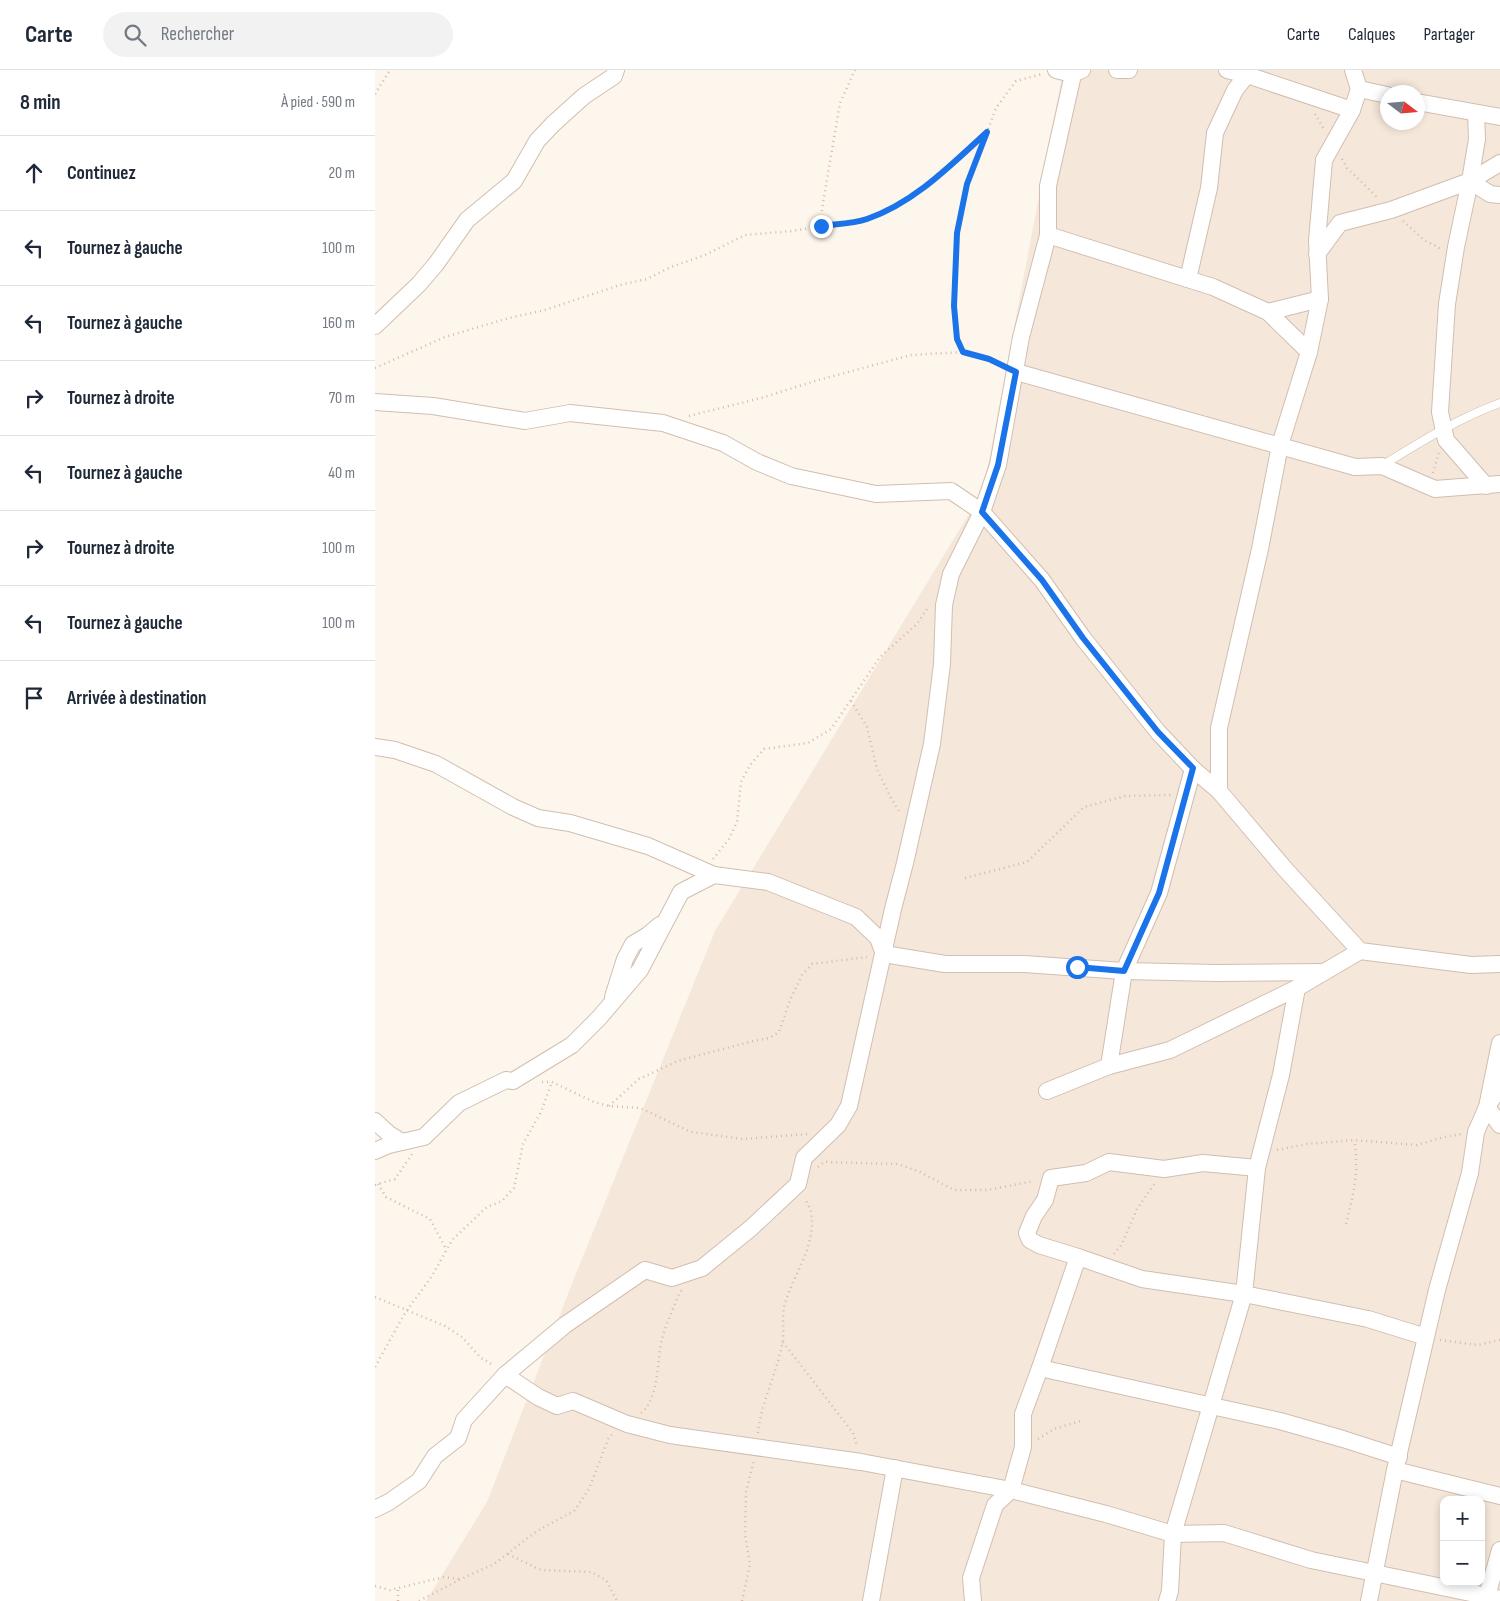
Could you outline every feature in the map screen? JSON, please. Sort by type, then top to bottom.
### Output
[{"type":"street","points":[[1117,70],[1129,70]]},
{"type":"street","points":[[1227,70],[1352,110]]},
{"type":"street","points":[[1219,791],[1219,728],[1260,549],[1281,445],[1309,352],[1320,299],[1317,241],[1325,160],[1352,110],[1359,89],[1353,70]]},
{"type":"street","points":[[375,1509],[389,1502],[419,1481],[435,1456],[458,1438],[464,1420],[505,1375],[565,1325],[645,1270],[672,1278],[702,1268],[751,1228],[798,1184],[804,1158],[838,1125],[849,1106],[932,744],[942,664],[944,605],[951,574],[982,512],[998,465],[1021,337],[1048,235],[1048,186],[1069,71]]},
{"type":"street","points":[[375,326],[419,284],[436,264],[467,220],[514,181],[537,141],[547,130],[584,96],[617,72]]},
{"type":"street","points":[[1188,279],[1209,188],[1215,133],[1235,90],[1247,75]]},
{"type":"street","points":[[1359,89],[1380,94]]},
{"type":"street","points":[[1425,103],[1500,117]]},
{"type":"street","points":[[1477,113],[1477,140],[1447,304],[1440,412],[1445,434],[1493,485]]},
{"type":"street","points":[[1317,254],[1340,223],[1391,210],[1470,182],[1500,164]]},
{"type":"street","points":[[1470,182],[1490,194],[1500,195]]},
{"type":"street","points":[[1048,235],[1213,287],[1269,312],[1309,352]]},
{"type":"street","points":[[1269,312],[1320,299]]},
{"type":"street","points":[[1016,372],[1355,467],[1382,466],[1435,489],[1493,485]]},
{"type":"street","points":[[375,402],[433,406],[525,421],[570,413],[663,423],[723,443],[757,462],[791,476],[876,494],[951,491],[982,512],[1042,580],[1083,638],[1158,732],[1193,768],[1219,791],[1285,869],[1360,951]]},
{"type":"street","points":[[375,747],[395,750],[435,764],[513,807],[538,818],[570,823],[648,846],[709,873],[768,882],[856,916],[878,938],[884,954]]},
{"type":"street","points":[[1109,1066],[1124,971],[1159,893],[1193,768]]},
{"type":"street","points":[[375,1151],[424,1137],[459,1103],[507,1080],[513,1081],[572,1045],[640,970],[681,892],[709,873]]},
{"type":"street","points":[[1047,1091],[1109,1066],[1170,1050],[1297,988],[1360,951],[1471,965],[1500,964]]},
{"type":"street","points":[[884,954],[945,964],[1024,964],[1124,971],[1216,973],[1324,972]]},
{"type":"street","points":[[1167,1601],[1170,1591],[1173,1534],[1244,1294],[1257,1168],[1281,1075],[1297,988]]},
{"type":"street","points":[[1500,1043],[1487,1107],[1500,1125]]},
{"type":"street","points":[[1369,1601],[1397,1464],[1437,1290],[1470,1172],[1476,1132],[1487,1107],[1500,1086]]},
{"type":"street","points":[[375,1121],[389,1134],[402,1142]]},
{"type":"street","points":[[1257,1168],[1203,1162],[1164,1169],[1109,1162],[1086,1173],[1051,1178],[1045,1200],[1034,1216],[1027,1233],[1031,1240],[1039,1245],[1142,1279],[1244,1294],[1368,1319],[1426,1337]]},
{"type":"street","points":[[973,1601],[971,1578],[995,1505],[1011,1490],[1023,1446],[1023,1414],[1041,1368],[1078,1257]]},
{"type":"street","points":[[1041,1368],[1280,1421],[1343,1439],[1397,1464],[1500,1496]]},
{"type":"street","points":[[505,1375],[538,1397],[557,1406],[573,1401],[627,1424],[670,1435],[757,1449],[861,1462],[1011,1490],[1173,1534],[1224,1533],[1311,1560],[1374,1572],[1492,1599],[1500,1550]]},
{"type":"street","points":[[871,1601],[895,1468]]},
{"type":"lane","points":[[1382,466],[1445,434],[1470,414],[1500,403]]},
{"type":"path","points":[[375,94],[390,70]]},
{"type":"path","points":[[821,226],[839,104],[855,70]]},
{"type":"path","points":[[963,352],[957,339],[954,306],[957,233],[967,184],[996,108],[1016,80],[1069,71]]},
{"type":"path","points":[[1305,95],[1332,146],[1347,168],[1424,240],[1442,250],[1453,264]]},
{"type":"path","points":[[375,368],[445,336],[545,310],[620,285],[647,279],[671,267],[705,255],[745,235],[866,219],[909,198],[952,164],[987,132]]},
{"type":"path","points":[[689,416],[761,398],[911,355],[963,352],[989,359],[1016,372]]},
{"type":"path","points":[[1435,489],[1432,477],[1445,434]]},
{"type":"path","points":[[709,873],[729,840],[737,822],[741,782],[750,765],[764,749],[808,743],[831,729],[880,657],[917,624],[934,599]]},
{"type":"path","points":[[851,701],[867,727],[877,769],[889,796],[912,831]]},
{"type":"path","points":[[965,878],[1027,862],[1084,807],[1125,796],[1186,794]]},
{"type":"path","points":[[609,1106],[639,1079],[678,1061],[769,1038],[779,1032],[790,1000],[802,975],[811,964],[884,954]]},
{"type":"path","points":[[542,1082],[551,1082],[594,1102],[609,1106],[640,1108],[691,1132],[743,1139],[809,1134]]},
{"type":"path","points":[[375,1367],[407,1310],[432,1276],[453,1240],[487,1207],[502,1201],[514,1188],[523,1144],[541,1112],[551,1082]]},
{"type":"path","points":[[1276,1150],[1307,1144],[1353,1140],[1417,1145],[1444,1137],[1476,1132]]},
{"type":"path","points":[[424,1137],[395,1179],[376,1185],[386,1197],[430,1220],[447,1250]]},
{"type":"path","points":[[1345,1224],[1355,1189],[1357,1153],[1353,1140]]},
{"type":"path","points":[[817,1167],[824,1162],[898,1164],[920,1172],[954,1190],[987,1190],[1051,1178]]},
{"type":"path","points":[[1104,1266],[1122,1244],[1137,1209],[1164,1169]]},
{"type":"path","points":[[742,1601],[750,1565],[745,1534],[746,1492],[757,1449],[760,1419],[776,1372],[783,1342],[785,1304],[802,1263],[812,1229],[811,1211],[798,1184]]},
{"type":"path","points":[[419,1601],[494,1564],[537,1532],[574,1511],[589,1489],[609,1437],[647,1408],[652,1396],[663,1338],[679,1294],[685,1288]]},
{"type":"path","points":[[375,1297],[445,1326],[462,1337],[481,1358],[505,1375]]},
{"type":"path","points":[[1426,1337],[1452,1343],[1477,1345],[1500,1340]]},
{"type":"path","points":[[783,1342],[853,1433],[861,1462]]},
{"type":"path","points":[[1023,1446],[1054,1430],[1084,1420]]},
{"type":"path","points":[[508,1554],[541,1570],[591,1572],[606,1580],[617,1601]]},
{"type":"path","points":[[375,1586],[390,1590],[444,1577],[461,1579]]},
{"type":"path","points":[[398,1601],[399,1588]]},
{"type":"shaded area","points":[[1063,70],[1500,70],[1500,1601],[426,1601],[487,1502],[573,1281],[715,931],[983,491]]},
{"type":"route","points":[[821,226],[866,219],[909,198],[952,164],[987,132],[967,184],[957,233],[954,306],[957,339],[963,352],[989,359],[1016,372],[998,465],[982,512],[1042,580],[1083,638],[1158,732],[1193,768],[1159,893],[1124,971],[1077,967]]}]
